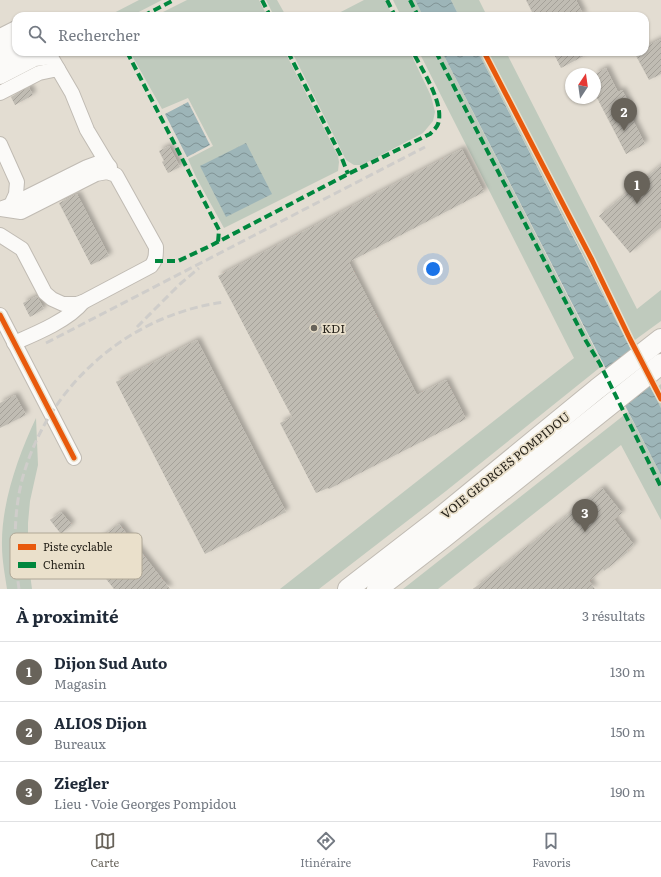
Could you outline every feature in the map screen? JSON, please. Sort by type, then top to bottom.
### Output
[{"type":"highway","name":"VOIE GEORGES POMPIDOU","points":[[348,589],[436,521],[658,341]]},
{"type":"highway","name":"VOIE GEORGES POMPIDOU","points":[[376,589],[443,538],[661,364]]},
{"type":"street","points":[[0,36],[12,30]]},
{"type":"street","points":[[0,50],[12,44]]},
{"type":"street","points":[[0,63],[13,56]]},
{"type":"street","points":[[0,78],[36,59],[52,59]]},
{"type":"street","points":[[0,93],[39,73],[52,59]]},
{"type":"street","points":[[0,235],[22,249],[45,293],[64,304],[77,304],[83,302],[151,266],[155,261],[156,248],[112,170],[87,130],[72,93],[52,59]]},
{"type":"street","points":[[0,144],[17,182],[16,194],[4,207]]},
{"type":"street","points":[[4,207],[98,163],[112,170]]},
{"type":"street","points":[[14,343],[36,333],[76,311],[83,302]]},
{"type":"street","points":[[0,315],[74,458]]},
{"type":"green space","points":[[139,0],[162,0],[139,12],[116,12]]},
{"type":"green space","points":[[187,0],[259,0],[265,12],[163,12]]},
{"type":"green space","points":[[266,0],[277,0],[284,12],[272,12]]},
{"type":"green space","points":[[364,0],[385,0],[391,12],[341,12]]},
{"type":"green space","points":[[393,0],[415,0],[421,12],[399,12]]},
{"type":"green space","points":[[451,0],[479,0],[485,12],[457,12]]},
{"type":"green space","points":[[132,56],[287,56],[338,156],[338,171],[224,228],[196,177],[188,159],[213,146],[188,98],[162,109]]},
{"type":"green space","points":[[294,56],[412,56],[431,96],[435,112],[433,121],[423,133],[362,165],[354,165],[346,160]]},
{"type":"green space","points":[[421,56],[444,56],[603,365],[446,491],[319,589],[280,589],[574,358]]},
{"type":"green space","points":[[480,56],[508,56],[637,309],[661,290],[661,321],[628,345],[591,270]]},
{"type":"green space","points":[[661,384],[661,408],[652,392]]},
{"type":"green space","points":[[628,412],[661,475],[661,520],[621,445],[438,589],[403,589]]},
{"type":"green space","points":[[36,418],[38,465],[30,501],[28,533],[10,533],[10,579],[31,579],[32,589],[7,589],[2,551],[2,530],[12,480],[23,448]]},
{"type":"water","points":[[415,0],[451,0],[457,12],[421,12]]},
{"type":"water","points":[[444,56],[480,56],[661,408],[661,475]]},
{"type":"water","points":[[188,102],[210,145],[187,157],[165,114]]},
{"type":"water","points":[[246,143],[272,194],[226,217],[200,166]]},
{"type":"building","points":[[526,0],[576,0],[582,12],[532,12]]},
{"type":"building","points":[[661,39],[661,74],[649,80],[636,56],[649,56],[649,45]]},
{"type":"building","points":[[555,56],[584,56],[561,68]]},
{"type":"building","points":[[606,68],[618,92],[622,90],[630,105],[626,107],[645,144],[626,154],[600,104],[601,71]]},
{"type":"building","points":[[29,87],[33,95],[15,105],[11,97]]},
{"type":"building","points":[[169,146],[180,167],[168,173],[162,162],[164,161],[159,151]]},
{"type":"building","name":"KDI","points":[[462,149],[484,192],[349,262],[417,395],[446,380],[466,419],[329,489],[328,488],[316,493],[280,423],[292,417],[218,276]]},
{"type":"building","points":[[661,165],[661,227],[630,253],[599,216]]},
{"type":"building","points":[[77,194],[109,256],[91,265],[59,203]]},
{"type":"building","points":[[37,296],[44,309],[30,317],[23,303]]},
{"type":"building","points":[[197,340],[286,512],[205,554],[116,382]]},
{"type":"building","points":[[15,395],[26,415],[0,428],[0,403]]},
{"type":"building","points":[[602,488],[622,513],[614,519],[634,545],[627,551],[628,552],[604,571],[603,569],[589,581],[595,589],[473,589]]},
{"type":"building","points":[[61,512],[72,525],[60,533],[50,520]]},
{"type":"building","points":[[119,524],[126,533],[107,533]]},
{"type":"building","points":[[142,553],[170,589],[114,589],[106,579],[142,579]]},
{"type":"railway","points":[[46,343],[425,147]]},
{"type":"railway","points":[[137,327],[180,284],[199,268]]},
{"type":"railway","points":[[15,533],[17,507],[22,480],[34,446],[51,414],[72,386],[96,361],[124,339],[155,322],[189,310],[224,302]]},
{"type":"railway","points":[[18,579],[19,589]]},
{"type":"marked path","points":[[151,12],[174,0]]},
{"type":"marked path","points":[[262,0],[268,12]]},
{"type":"marked path","points":[[387,0],[393,12]]},
{"type":"marked path","points":[[410,0],[416,12]]},
{"type":"marked path","points":[[129,56],[219,230],[218,242]]},
{"type":"marked path","points":[[290,56],[341,156],[348,174]]},
{"type":"marked path","points":[[155,261],[178,261],[430,134],[438,124],[438,107],[432,87],[415,56]]},
{"type":"marked path","points":[[438,56],[586,341],[600,364],[661,487]]},
{"type":"cycle path","points":[[486,56],[592,260],[661,399]]},
{"type":"cycle path","points":[[0,315],[74,458]]},
{"type":"place","name":"ALIOS Dijon","points":[[624,131]]},
{"type":"place","name":"Dijon Sud Auto","points":[[637,204]]},
{"type":"place","name":"KDI","points":[[314,328]]},
{"type":"place","name":"Ziegler","points":[[585,532]]}]
